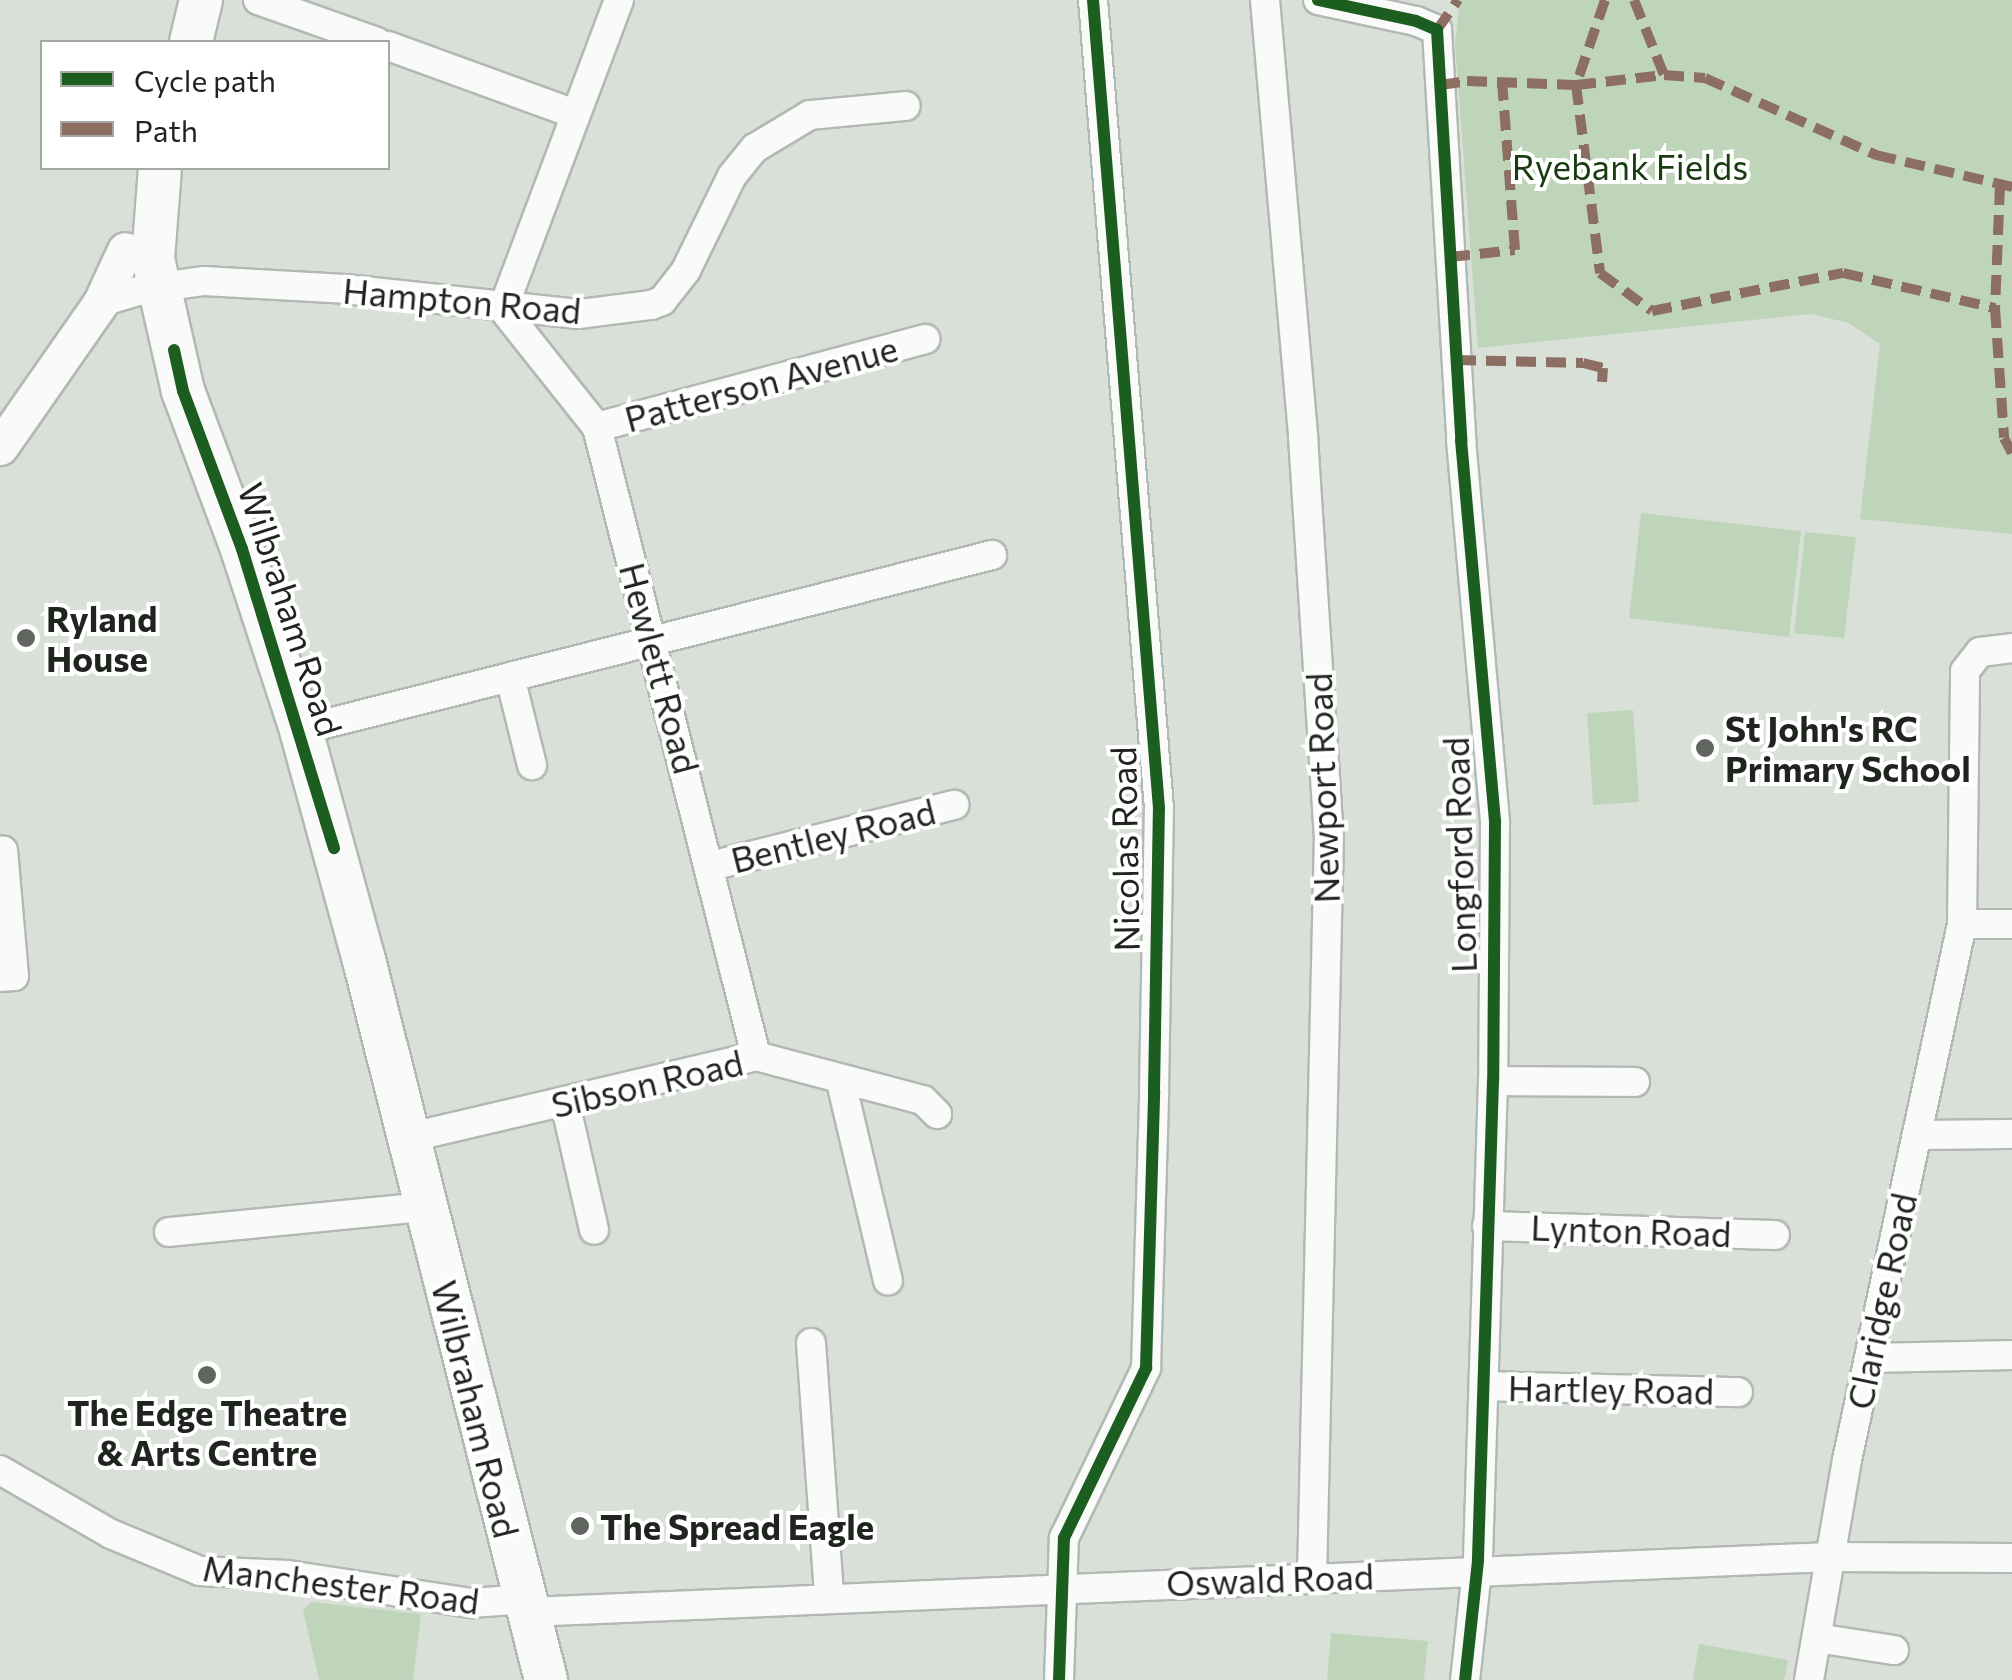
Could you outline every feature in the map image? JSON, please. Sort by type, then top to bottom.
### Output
[{"type":"highway","points":[[191,40],[201,0]]},
{"type":"highway","name":"Wilbraham Road","points":[[159,170],[152,247],[129,282],[183,391],[242,549],[301,730],[546,1680]]},
{"type":"main road","points":[[0,447],[129,282]]},
{"type":"street","points":[[258,0],[370,40]]},
{"type":"street","points":[[503,309],[619,0]]},
{"type":"street","name":"Nicolas Road","points":[[1059,1680],[1064,1538],[1146,1368],[1154,1091],[1159,808],[1093,0]]},
{"type":"street","name":"Newport Road","points":[[1265,0],[1301,417],[1330,834],[1312,1578]]},
{"type":"street","name":"Longford Road","points":[[1318,0],[1416,21],[1436,30],[1461,440],[1494,822],[1493,1081],[1478,1570],[1465,1680]]},
{"type":"street","points":[[390,47],[575,114]]},
{"type":"street","name":"Hampton Road","points":[[129,282],[204,281],[327,288],[579,314],[662,302],[686,270],[732,176],[754,148],[810,115],[906,106]]},
{"type":"street","name":"Hewlett Road","points":[[503,309],[596,427],[711,866],[756,1056]]},
{"type":"street","name":"Patterson Avenue","points":[[596,427],[926,339]]},
{"type":"street","points":[[301,730],[992,555]]},
{"type":"street","name":"Claridge Road","points":[[1809,1680],[1870,1358],[1962,924],[1965,671],[1980,652],[2012,648]]},
{"type":"street","points":[[510,677],[532,765]]},
{"type":"street","name":"Bentley Road","points":[[711,866],[954,805]]},
{"type":"street","points":[[0,977],[14,976],[3,850]]},
{"type":"street","points":[[1962,924],[2012,924]]},
{"type":"street","name":"Sibson Road","points":[[407,1138],[756,1056],[841,1082],[923,1100],[937,1114]]},
{"type":"street","points":[[1493,1081],[1635,1082]]},
{"type":"street","points":[[841,1082],[888,1281]]},
{"type":"street","points":[[565,1103],[594,1230]]},
{"type":"street","points":[[1917,1135],[2012,1134]]},
{"type":"street","points":[[169,1232],[424,1207]]},
{"type":"street","name":"Lynton Road","points":[[1487,1226],[1775,1235]]},
{"type":"street","points":[[811,1343],[829,1596]]},
{"type":"street","points":[[1870,1358],[2012,1355]]},
{"type":"street","name":"Hartley Road","points":[[1484,1386],[1738,1392]]},
{"type":"street","name":"Manchester Road","points":[[0,1470],[111,1534],[200,1571],[288,1575],[472,1603],[527,1605]]},
{"type":"street","name":"Oswald Road","points":[[527,1605],[1830,1557],[2012,1558]]},
{"type":"street","points":[[1817,1638],[1894,1650]]},
{"type":"green space","name":"Ryebank Fields","points":[[1460,0],[2012,0],[2012,534],[1860,519],[1880,344],[1849,323],[1811,314],[1478,348],[1455,44]]},
{"type":"green space","points":[[1641,513],[1801,531],[1789,637],[1629,618]]},
{"type":"green space","points":[[1805,532],[1856,537],[1844,638],[1794,633]]},
{"type":"green space","points":[[1633,710],[1639,802],[1593,805],[1587,713]]},
{"type":"green space","points":[[312,1602],[421,1614],[413,1680],[319,1680],[303,1610]]},
{"type":"green space","points":[[1331,1633],[1428,1641],[1424,1680],[1327,1680]]},
{"type":"green space","points":[[1699,1644],[1788,1660],[1784,1680],[1693,1680]]},
{"type":"marked path","points":[[1437,30],[1458,0]]},
{"type":"marked path","points":[[1605,0],[1576,85],[1600,273],[1652,311],[1843,273],[1995,308]]},
{"type":"marked path","points":[[1634,0],[1664,75]]},
{"type":"marked path","points":[[1440,85],[1467,81],[1576,85],[1664,75],[1705,78],[1876,155],[2012,187]]},
{"type":"marked path","points":[[1450,257],[1515,250],[1502,82]]},
{"type":"marked path","points":[[2000,185],[1995,308],[2004,438],[2012,453]]},
{"type":"marked path","points":[[1456,360],[1583,363],[1603,368],[1602,382]]},
{"type":"cycle path","points":[[1059,1680],[1064,1538],[1146,1368],[1154,1091],[1159,808],[1093,0]]},
{"type":"cycle path","points":[[1318,0],[1416,21],[1437,30],[1461,440],[1495,822],[1493,1081],[1478,1561],[1465,1680]]},
{"type":"cycle path","points":[[174,350],[183,391],[242,549],[334,848]]},
{"type":"place","name":"Ryland House","points":[[26,638]]},
{"type":"place","name":"St John's RC Primary School","points":[[1705,748]]},
{"type":"place","name":"The Edge Theatre & Arts Centre","points":[[207,1375]]},
{"type":"place","name":"The Spread Eagle","points":[[580,1526]]}]
